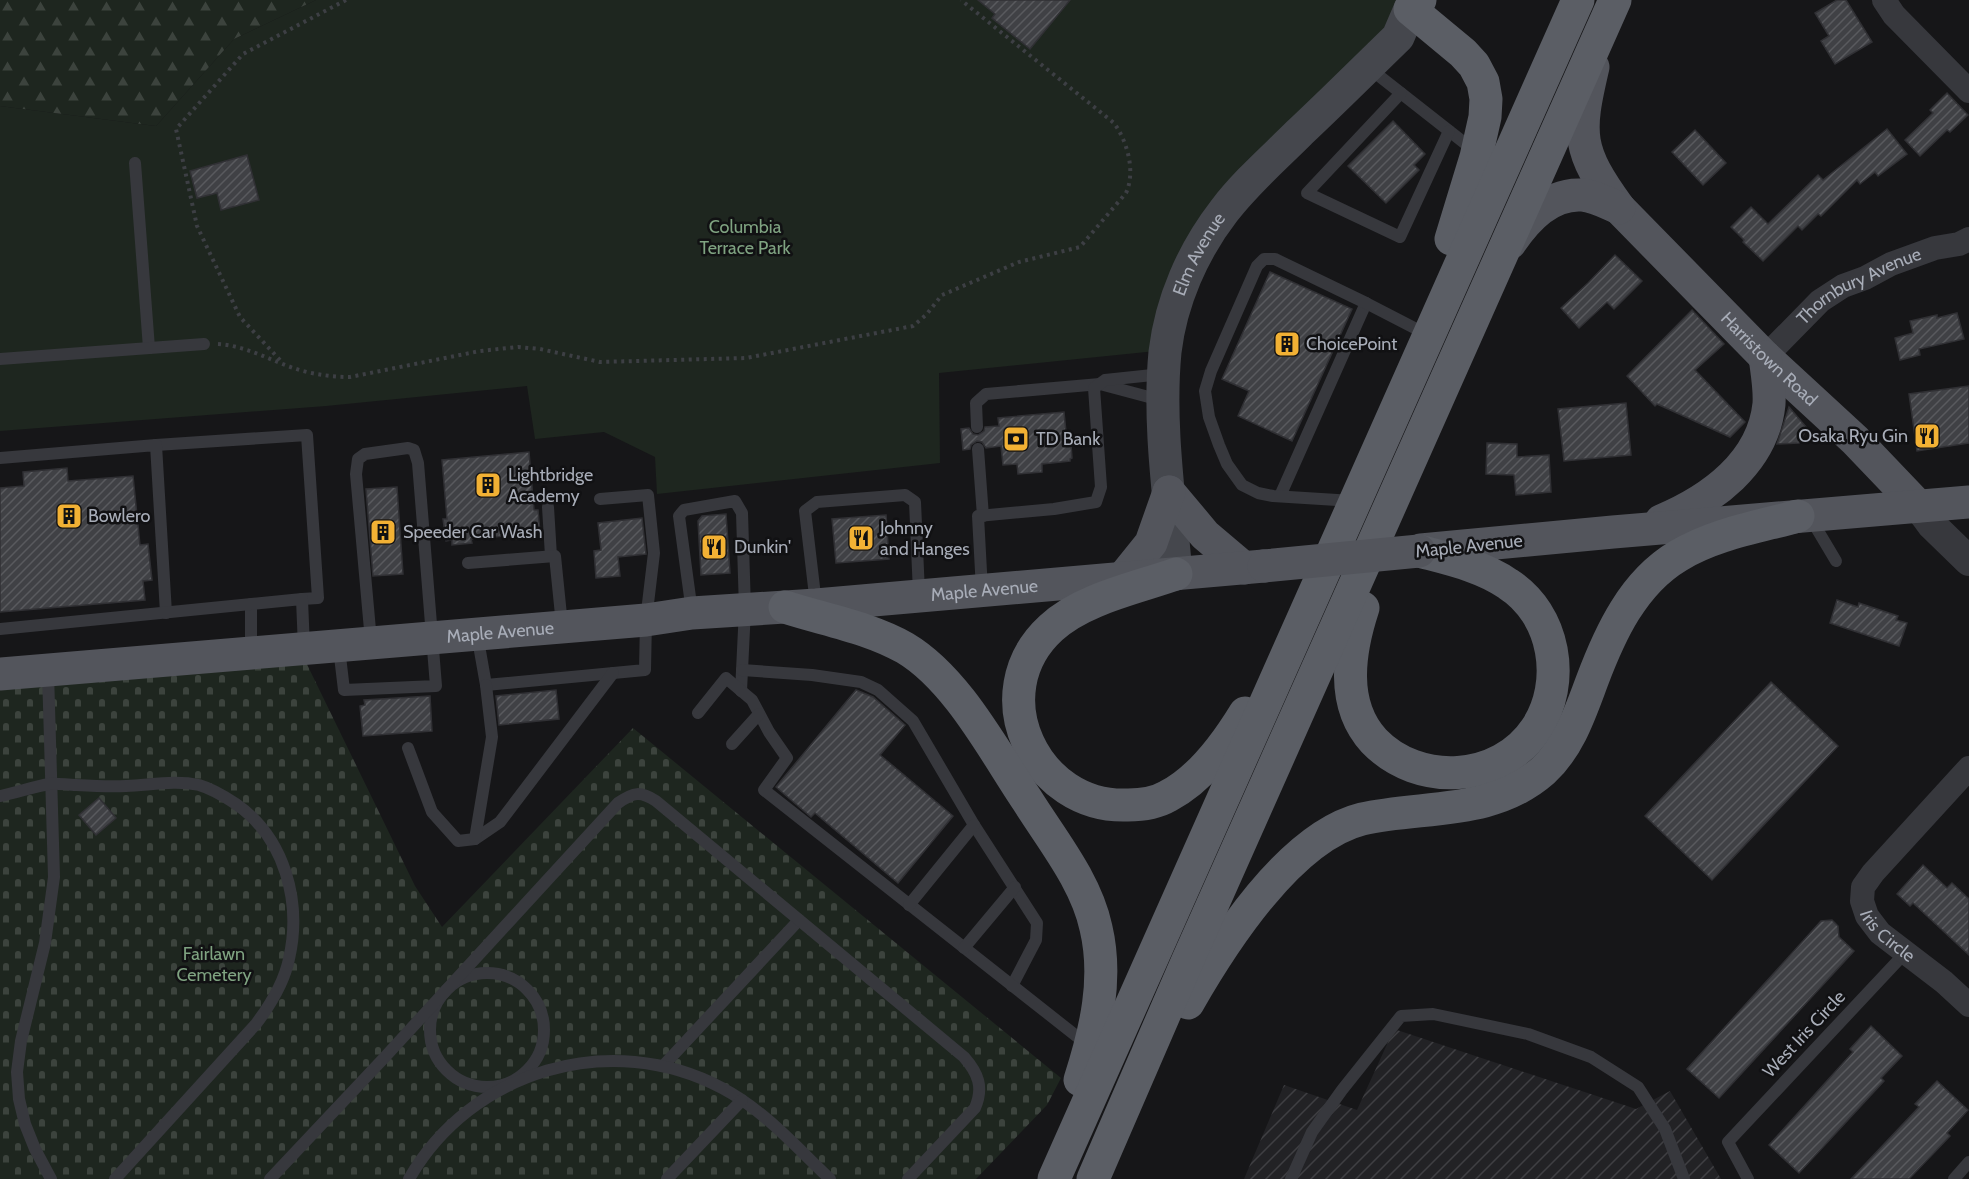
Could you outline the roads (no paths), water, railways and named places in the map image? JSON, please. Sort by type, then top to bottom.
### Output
[{"type":"highway","points":[[1054,1179],[1578,0]]},
{"type":"highway","points":[[1093,1179],[1182,973],[1615,0]]},
{"type":"highway","points":[[1411,3],[1474,65],[1483,82],[1486,99],[1485,117],[1477,153],[1450,243],[1432,325]]},
{"type":"highway","points":[[1408,467],[1356,629],[1350,657],[1350,684],[1356,710],[1368,733],[1385,753],[1409,766],[1434,773],[1459,774],[1502,760],[1520,747],[1536,729],[1547,707],[1554,663],[1549,638],[1541,618],[1525,598],[1509,584],[1487,572],[1419,550]]},
{"type":"highway","points":[[1176,574],[1093,602],[1072,613],[1052,627],[1037,642],[1025,663],[1020,688],[1019,713],[1025,736],[1036,758],[1053,779],[1073,793],[1106,804],[1144,805],[1167,797],[1186,785],[1204,767],[1222,745],[1257,692],[1352,506]]},
{"type":"highway","points":[[1093,1179],[1198,985],[1250,909],[1271,882],[1292,861],[1313,844],[1359,820],[1385,814],[1462,806],[1492,800],[1518,788],[1543,771],[1563,747],[1578,719],[1600,660],[1625,609],[1658,571],[1678,556],[1702,544],[1803,516]]},
{"type":"highway","points":[[800,606],[821,619],[845,623],[904,648],[928,664],[968,710],[1070,867],[1086,896],[1096,926],[1101,957],[1101,991],[1090,1046],[1076,1093],[1043,1179]]},
{"type":"main road","name":"Elm Avenue","points":[[1176,574],[1164,387],[1166,350],[1173,311],[1186,273],[1224,210],[1251,180],[1398,37],[1411,3]]},
{"type":"main road","name":"Harristown Road","points":[[1602,30],[1582,120],[1584,142],[1589,160],[1601,183],[1619,208],[1765,357],[1855,440],[1918,506]]},
{"type":"main road","points":[[1503,253],[1531,216],[1547,204],[1564,197],[1583,195],[1619,208]]},
{"type":"main road","points":[[1640,530],[1704,499],[1739,470],[1764,427],[1769,404],[1769,382],[1765,357]]},
{"type":"main road","points":[[1169,492],[1205,535],[1254,567]]},
{"type":"main road","points":[[1122,579],[1151,543],[1169,492]]},
{"type":"main road","name":"Maple Avenue","points":[[0,674],[646,620],[692,613],[1122,579],[1419,550],[1969,502]]},
{"type":"street","points":[[1884,0],[1894,15],[1969,91]]},
{"type":"street","name":"Thornbury Avenue","points":[[1765,357],[1820,301],[1843,286],[1865,278],[1891,264],[1935,248],[1959,244],[1969,239]]},
{"type":"street","name":"Harristown Road","points":[[1918,506],[1932,525],[1969,561]]},
{"type":"street","name":"Iris Circle","points":[[1969,768],[1872,873],[1863,887],[1862,901],[1867,916],[1880,933],[1969,1005]]},
{"type":"lane","points":[[1368,66],[1477,153]]},
{"type":"lane","points":[[1401,93],[1306,193],[1400,237],[1449,131]]},
{"type":"lane","points":[[135,163],[149,348]]},
{"type":"lane","points":[[1352,506],[1258,493],[1242,485],[1227,464],[1209,417],[1205,391],[1211,371],[1257,266],[1264,259],[1275,259],[1366,303],[1432,325]]},
{"type":"lane","points":[[1280,496],[1366,303]]},
{"type":"lane","points":[[0,359],[204,344]]},
{"type":"lane","points":[[982,591],[978,516],[1054,510],[1096,502],[1101,487],[1094,388],[1105,380],[1164,387]]},
{"type":"lane","points":[[977,427],[976,403],[986,394],[1100,384],[1164,387]]},
{"type":"lane","points":[[0,458],[307,435],[318,598],[0,629]]},
{"type":"lane","points":[[156,445],[166,613]]},
{"type":"lane","points":[[339,645],[344,690],[436,686],[418,463],[414,450],[408,448],[365,454],[358,459],[356,474],[371,642]]},
{"type":"lane","points":[[978,449],[983,516]]},
{"type":"lane","points":[[486,685],[645,670],[646,620],[654,553],[648,495],[600,499]]},
{"type":"lane","points":[[800,606],[805,511],[817,502],[905,495],[915,502],[919,595]]},
{"type":"lane","points":[[692,613],[679,516],[684,510],[735,501],[742,513],[745,609],[741,691]]},
{"type":"lane","points":[[548,507],[551,556]]},
{"type":"lane","points":[[1803,516],[1836,561]]},
{"type":"lane","points":[[468,563],[555,556],[562,626]]},
{"type":"lane","points":[[302,599],[304,648]]},
{"type":"lane","points":[[251,604],[251,652]]},
{"type":"lane","points":[[475,839],[492,737],[477,633]]},
{"type":"lane","points":[[48,670],[54,877],[39,972],[21,1041],[17,1072],[19,1099],[25,1124],[34,1149],[51,1179]]},
{"type":"lane","points":[[742,670],[812,675],[861,682],[878,690],[913,721],[974,825],[1037,923],[1036,940],[1012,986]]},
{"type":"lane","points":[[408,748],[432,812],[458,840],[475,839],[500,822],[613,673]]},
{"type":"lane","points":[[698,713],[726,678],[752,700],[786,758],[764,790],[1090,1046]]},
{"type":"lane","points":[[732,744],[759,714]]},
{"type":"lane","points":[[0,796],[51,784],[126,786],[178,782],[200,786],[222,794],[243,809],[261,827],[276,849],[287,876],[293,903],[293,932],[289,960],[270,1005],[115,1179]]},
{"type":"lane","points":[[270,1179],[618,802],[636,793],[646,795],[656,801],[964,1057],[978,1076],[981,1087],[980,1098],[975,1108],[908,1179]]},
{"type":"lane","points":[[909,905],[974,825]]},
{"type":"lane","points":[[964,948],[1015,887]]},
{"type":"lane","points":[[663,1066],[799,920]]},
{"type":"lane","name":"West Iris Circle","points":[[1748,1179],[1728,1142],[1906,952]]},
{"type":"lane","points":[[409,1179],[421,1159],[442,1134],[487,1097],[513,1082],[527,1071],[537,1058],[543,1039],[543,1020],[536,1001],[522,986],[506,976],[487,974],[472,976],[456,983],[443,993],[434,1012],[431,1030],[433,1046],[440,1061],[450,1073],[462,1081],[478,1087],[495,1087],[513,1082],[569,1066],[640,1062],[663,1066],[700,1078],[742,1100],[765,1118],[830,1179]]},
{"type":"lane","points":[[1291,1179],[1312,1132],[1401,1016],[1433,1014],[1527,1034],[1591,1057],[1638,1087],[1665,1129],[1684,1179]]},
{"type":"lane","points":[[667,1179],[742,1100]]},
{"type":"lane","points":[[1954,1179],[1969,1162]]},
{"type":"place","name":"ChoicePoint","points":[[1287,344]]},
{"type":"place","name":"Osaka Ryu Gin","points":[[1927,436]]},
{"type":"place","name":"TD Bank","points":[[1016,439]]},
{"type":"place","name":"Lightbridge Academy","points":[[488,485]]},
{"type":"place","name":"Bowlero","points":[[69,516]]},
{"type":"place","name":"Speeder Car Wash","points":[[383,532]]},
{"type":"place","name":"Johnny and Hanges","points":[[861,538]]},
{"type":"place","name":"Dunkin'","points":[[714,547]]},
{"type":"park label","name":"Columbia Terrace Park","points":[[745,237]]},
{"type":"park label","name":"Fairlawn Cemetery","points":[[214,964]]}]
